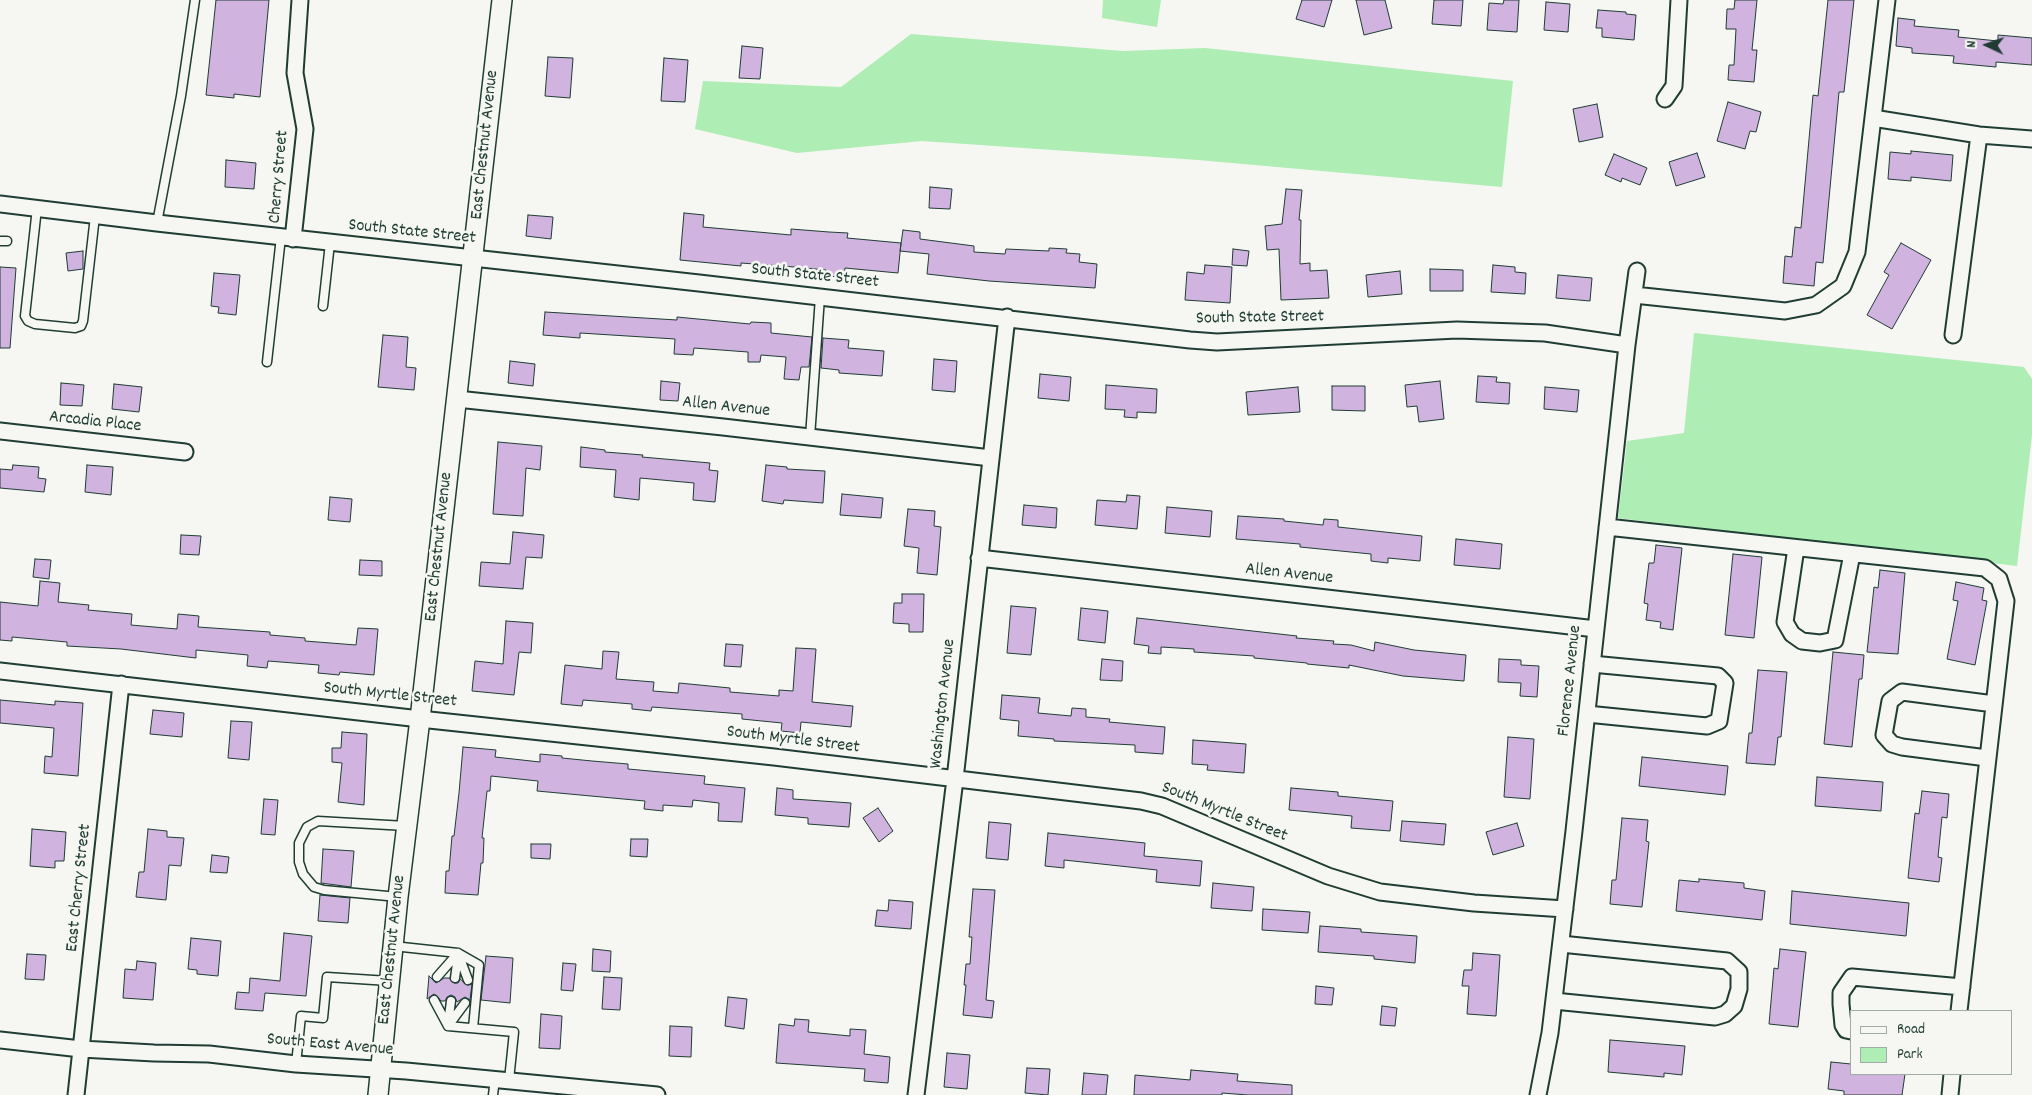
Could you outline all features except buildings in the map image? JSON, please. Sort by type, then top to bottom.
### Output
[{"type":"street","name":"Cherry Street","points":[[287,238],[305,129],[296,73],[295,53],[300,0]]},
{"type":"street","name":"East Chestnut Avenue","points":[[378,1095],[406,826],[420,719],[502,0]]},
{"type":"street","points":[[1665,99],[1674,86],[1679,0]]},
{"type":"street","points":[[1634,295],[1785,311],[1816,305],[1843,286],[1857,252],[1887,0]]},
{"type":"street","points":[[1873,118],[1979,135],[2032,139]]},
{"type":"street","points":[[1953,335],[1979,135]]},
{"type":"street","name":"South State Street","points":[[0,204],[330,243],[820,296],[1217,342],[1465,330],[1545,333],[1627,345]]},
{"type":"street","name":"Florence Avenue","points":[[1538,1095],[1546,1057],[1561,944],[1627,345],[1637,270]]},
{"type":"street","name":"Washington Avenue","points":[[916,1095],[955,779],[1007,318]]},
{"type":"street","name":"Allen Avenue","points":[[457,399],[991,458]]},
{"type":"street","name":"Arcadia Place","points":[[0,431],[185,452]]},
{"type":"street","points":[[1607,527],[1985,568],[2000,580],[2006,601],[1959,1010]]},
{"type":"street","points":[[1796,548],[1785,622],[1792,634],[1802,641],[1820,643],[1836,640],[1852,554]]},
{"type":"street","name":"Allen Avenue","points":[[979,558],[1596,629]]},
{"type":"street","points":[[1587,714],[1707,726],[1719,721],[1725,683],[1718,676],[1592,664]]},
{"type":"street","name":"South Myrtle Street","points":[[0,671],[774,757],[1141,801],[1162,806],[1328,876],[1380,892],[1474,903],[1565,908]]},
{"type":"street","name":"East Cherry Street","points":[[76,1095],[121,684]]},
{"type":"street","points":[[1987,758],[1902,747],[1892,744],[1884,735],[1890,701],[1902,692],[1994,704]]},
{"type":"street","points":[[1554,1002],[1715,1017],[1725,1014],[1734,1006],[1739,989],[1739,972],[1727,961],[1561,944]]},
{"type":"street","points":[[1850,1031],[1846,1030],[1843,1025],[1841,993],[1852,977],[1962,988]]},
{"type":"street","name":"South East Avenue","points":[[0,1040],[154,1053],[209,1054],[296,1064],[328,1065],[657,1095]]},
{"type":"street","points":[[1950,1095],[1952,1075]]},
{"type":"lane","points":[[157,223],[181,96],[195,0]]},
{"type":"lane","points":[[36,208],[25,316],[28,321],[35,324],[75,328],[81,326],[95,216]]},
{"type":"lane","points":[[267,362],[287,238]]},
{"type":"lane","points":[[323,306],[330,243]]},
{"type":"lane","points":[[810,437],[820,296]]},
{"type":"lane","points":[[398,897],[324,890],[314,887],[303,874],[299,843],[307,827],[318,821],[406,826]]},
{"type":"lane","points":[[393,946],[458,953],[479,965],[473,1028]]},
{"type":"lane","points":[[437,977],[458,953]]},
{"type":"lane","points":[[454,978],[458,953]]},
{"type":"lane","points":[[458,953],[468,980]]},
{"type":"lane","points":[[296,1064],[302,1016],[323,1018],[328,977],[389,981]]},
{"type":"lane","points":[[434,1000],[448,1026]]},
{"type":"lane","points":[[448,1026],[451,1001]]},
{"type":"lane","points":[[448,1026],[465,1003]]},
{"type":"lane","points":[[448,1026],[514,1032],[502,1080],[493,1095]]},
{"type":"green space","points":[[1103,0],[1161,0],[1157,27],[1102,18]]},
{"type":"green space","points":[[911,34],[1123,51],[1205,48],[1513,81],[1502,187],[1198,160],[922,141],[797,153],[695,129],[703,81],[841,87]]},
{"type":"green space","points":[[1694,333],[2024,367],[2032,379],[2032,435],[2017,566],[1618,518],[1627,441],[1684,433]]}]
